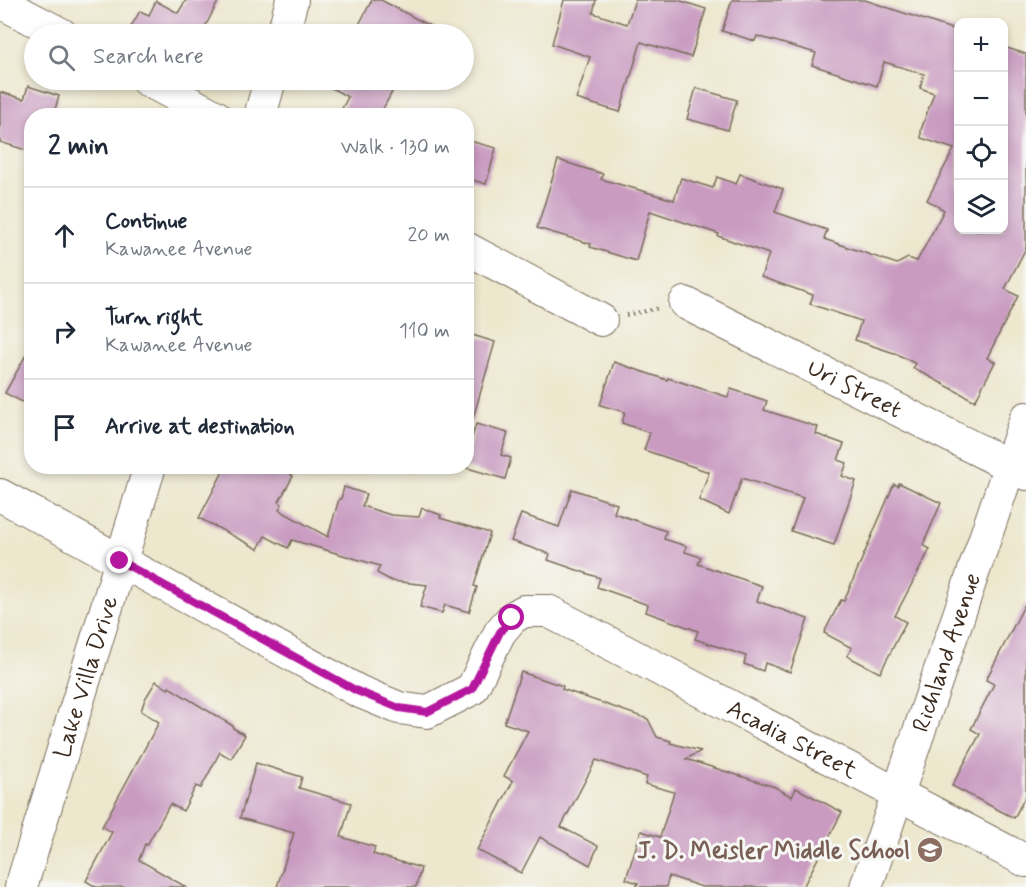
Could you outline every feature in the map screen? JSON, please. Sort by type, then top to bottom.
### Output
[{"type":"street","points":[[286,24],[292,0]]},
{"type":"street","points":[[0,2],[42,24]]},
{"type":"street","points":[[166,90],[200,108]]},
{"type":"street","points":[[262,108],[267,90]]},
{"type":"street","points":[[474,252],[602,320]]},
{"type":"street","name":"Uri Street","points":[[685,303],[1018,470]]},
{"type":"street","name":"Richland Avenue","points":[[866,887],[1018,470],[1026,418]]},
{"type":"street","name":"Lake Villa Drive","points":[[21,887],[147,474]]},
{"type":"street","name":"Acadia Street","points":[[0,495],[357,691],[399,708],[427,712],[472,689],[500,632],[512,618],[524,612],[548,611],[1026,861]]},
{"type":"path","points":[[602,320],[685,303]]},
{"type":"building","points":[[186,0],[219,0],[207,24],[133,24],[140,11],[149,15],[156,1],[178,13]]},
{"type":"building","points":[[372,0],[381,0],[426,24],[359,24]]},
{"type":"building","points":[[564,0],[596,0],[593,13],[627,24],[635,0],[678,0],[706,9],[691,57],[641,42],[620,112],[576,99],[590,57],[552,44]]},
{"type":"building","points":[[732,0],[865,0],[954,30],[954,149],[921,138],[921,130],[934,93],[920,88],[924,74],[884,62],[877,86],[812,65],[816,53],[757,36],[755,41],[722,31]]},
{"type":"building","points":[[1008,48],[1026,54],[1026,248],[1005,289],[1018,296],[987,358],[995,362],[975,401],[913,368],[916,364],[897,354],[855,340],[861,321],[810,304],[813,295],[761,277],[769,254],[718,236],[719,234],[650,211],[636,261],[590,247],[591,244],[537,228],[558,160],[603,174],[601,179],[674,200],[681,178],[713,188],[717,177],[736,184],[740,174],[783,189],[775,212],[827,230],[824,239],[897,264],[908,258],[917,261],[944,210],[927,200],[954,149],[954,234],[1008,234]]},
{"type":"building","points":[[696,88],[737,100],[728,130],[687,119]]},
{"type":"building","points":[[27,90],[40,90],[59,96],[55,108],[24,108],[24,150],[0,142],[0,92],[24,99]]},
{"type":"building","points":[[335,90],[388,90],[392,92],[383,108],[342,108],[348,97]]},
{"type":"building","points":[[474,142],[496,148],[486,184],[474,180]]},
{"type":"building","points":[[474,335],[495,342],[474,415]]},
{"type":"building","points":[[24,359],[24,403],[5,393]]},
{"type":"building","points":[[614,362],[728,397],[731,389],[767,401],[764,410],[818,427],[816,434],[844,444],[838,460],[847,463],[842,476],[856,481],[834,545],[791,531],[803,498],[742,478],[729,514],[699,500],[709,472],[644,450],[650,433],[622,423],[625,412],[600,405]]},
{"type":"building","points":[[476,424],[508,433],[501,455],[511,458],[505,479],[474,470]]},
{"type":"building","points":[[222,474],[292,474],[293,476],[279,502],[282,504],[279,510],[328,537],[344,487],[366,494],[362,506],[391,515],[419,517],[422,508],[441,515],[440,518],[490,533],[474,586],[477,587],[469,612],[445,605],[442,613],[420,607],[427,585],[392,581],[377,573],[380,566],[292,540],[288,548],[265,536],[258,549],[199,518]]},
{"type":"building","points":[[899,483],[941,503],[923,545],[930,549],[895,616],[906,622],[880,673],[847,656],[852,648],[824,633],[841,600],[844,601],[894,484],[898,486]]},
{"type":"building","points":[[572,489],[617,504],[614,513],[666,531],[664,539],[686,546],[685,552],[701,557],[698,564],[762,586],[757,601],[808,619],[790,672],[765,663],[763,671],[744,664],[746,656],[695,639],[698,631],[646,612],[648,605],[597,587],[600,578],[548,560],[550,554],[511,541],[521,514],[559,527]]},
{"type":"building","points":[[1026,602],[1026,795],[1014,818],[952,786],[980,734],[971,729],[994,684],[986,680]]},
{"type":"building","points":[[521,672],[648,719],[657,737],[701,751],[686,759],[775,787],[792,797],[796,788],[842,812],[803,887],[702,887],[669,876],[666,887],[636,887],[638,883],[626,879],[641,831],[660,837],[674,792],[645,784],[647,777],[596,760],[561,827],[598,846],[590,865],[540,837],[521,873],[477,850],[513,781],[504,776],[528,731],[504,723]]},
{"type":"building","points":[[156,681],[245,735],[231,759],[220,752],[201,788],[196,786],[183,811],[170,804],[147,845],[145,844],[139,860],[186,887],[96,887],[86,881],[112,832],[102,827],[159,722],[141,711]]},
{"type":"building","points":[[256,763],[302,777],[299,788],[351,803],[341,837],[375,847],[373,854],[421,868],[416,887],[277,887],[294,833],[240,818]]},
{"type":"place","name":"J. D. Meisler Middle School","points":[[930,850]]},
{"type":"route","points":[[120,561],[357,691],[399,708],[427,712],[472,689],[500,632],[512,618]]}]
